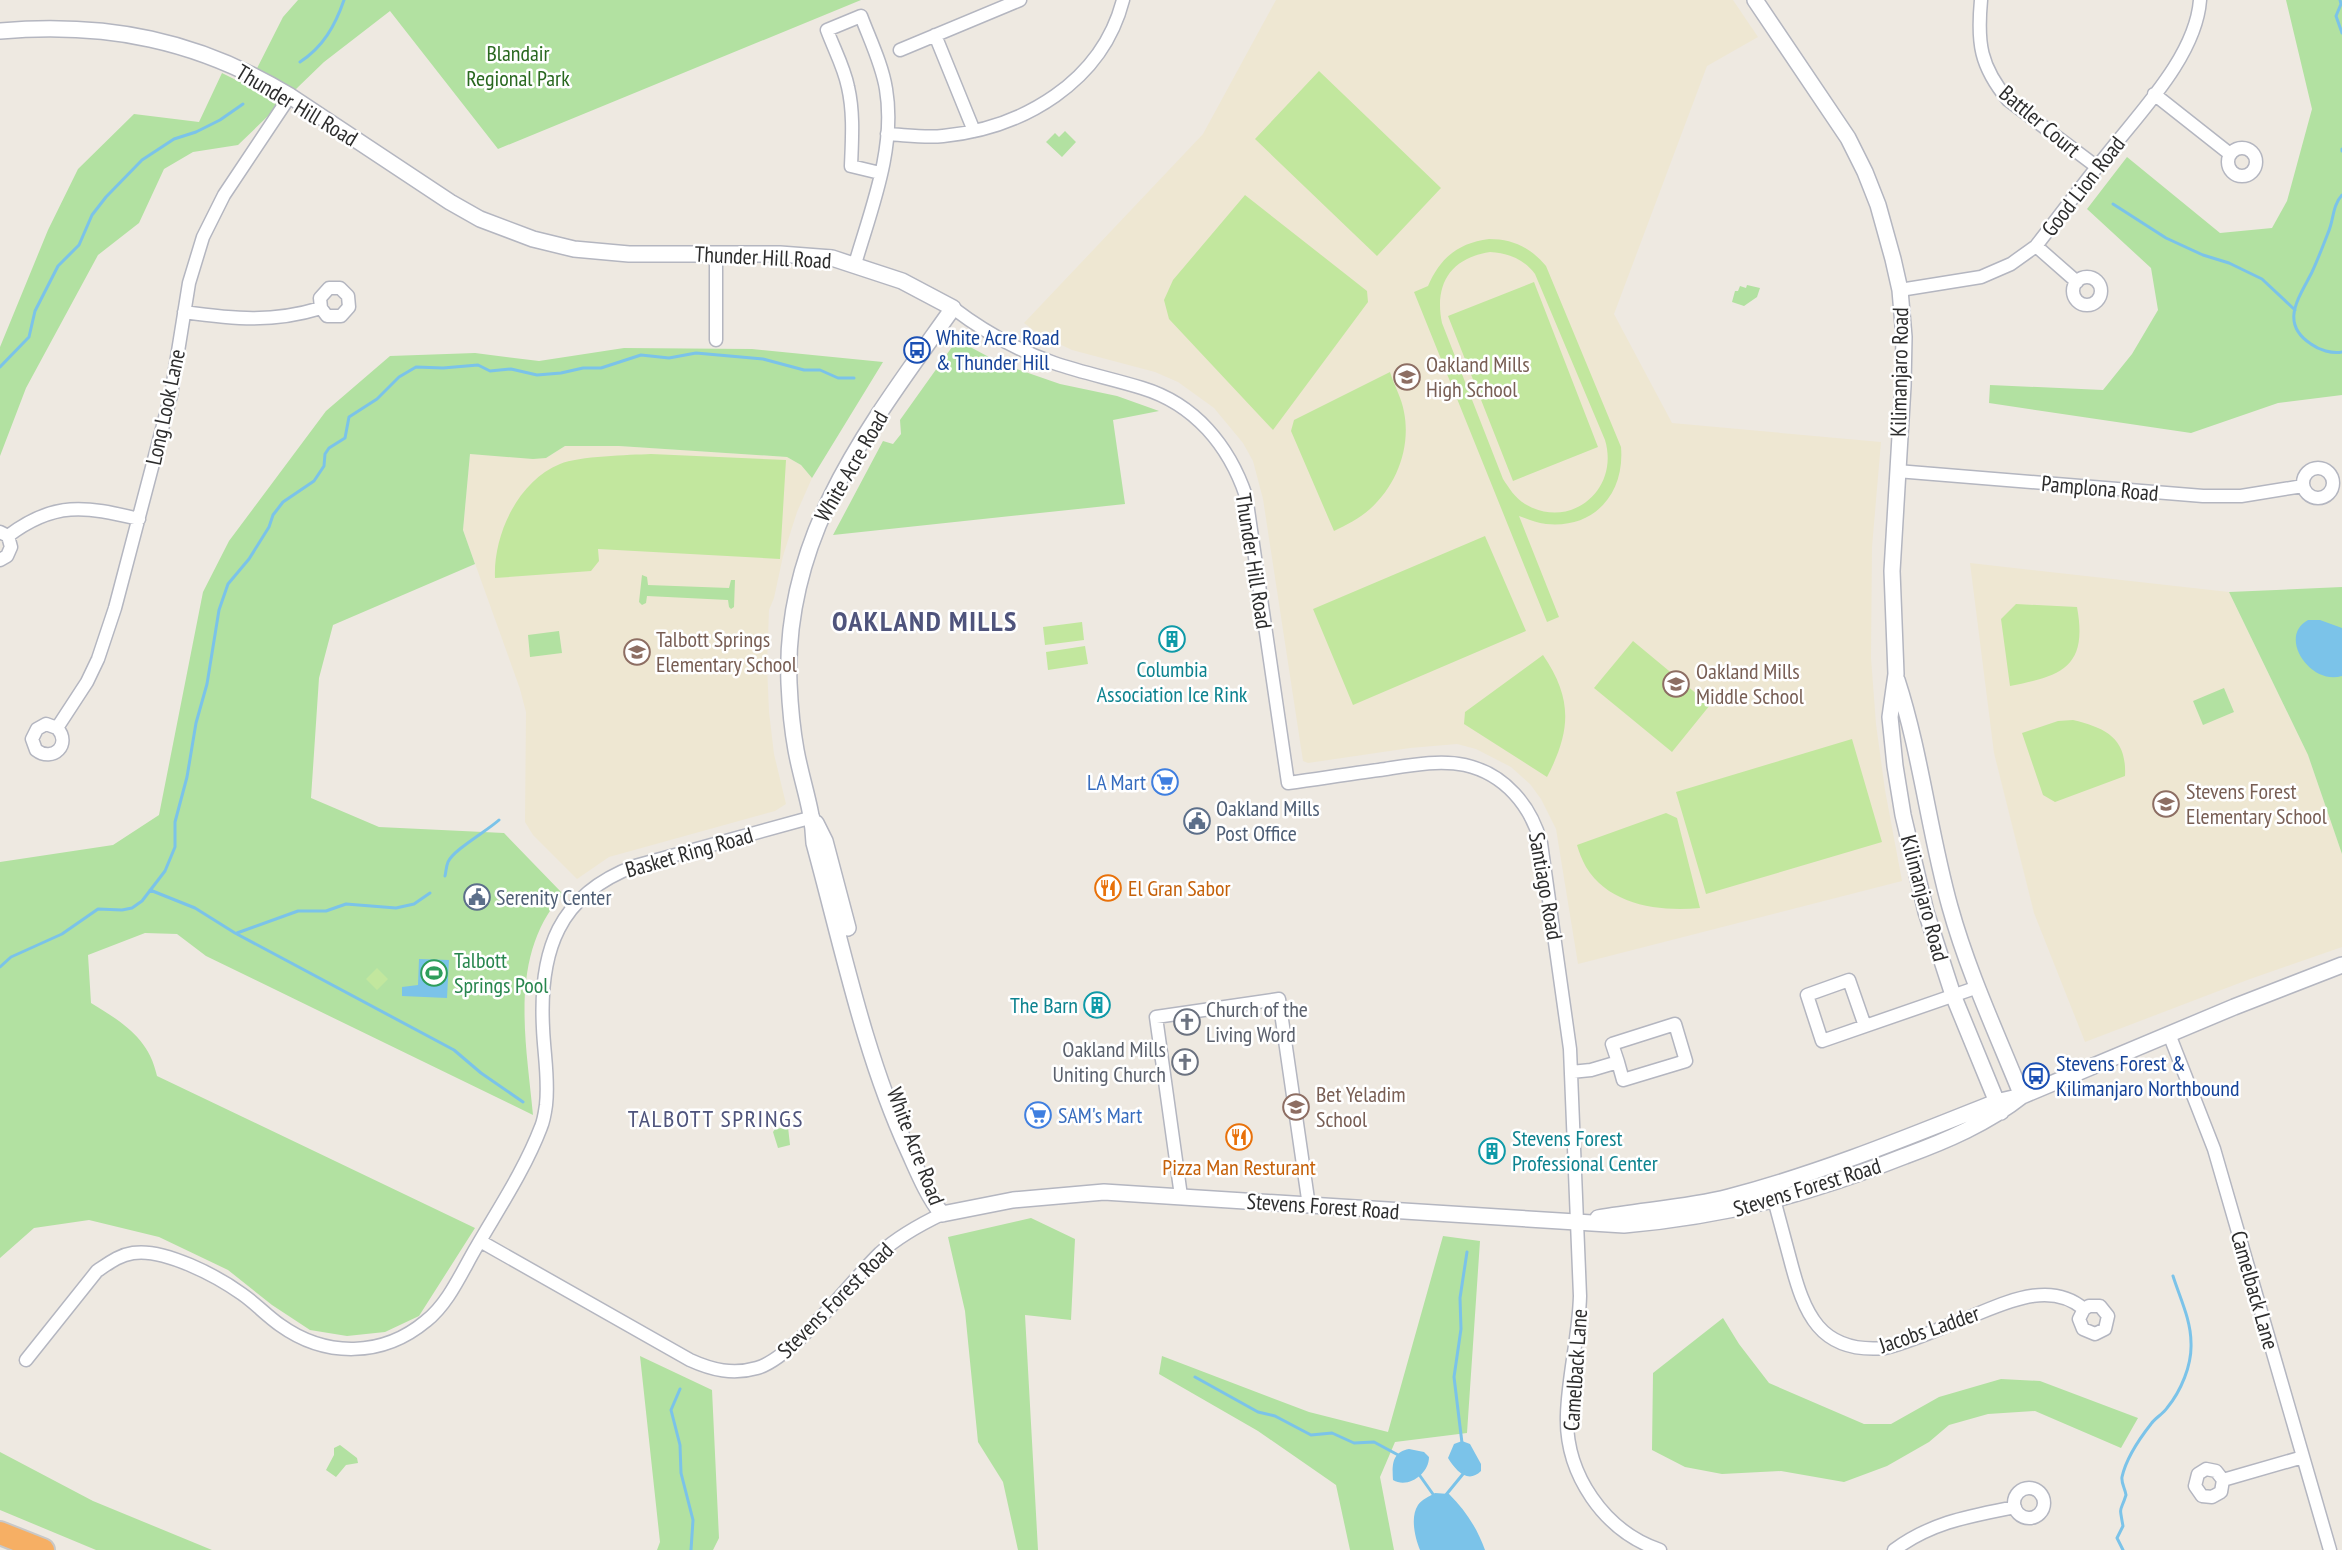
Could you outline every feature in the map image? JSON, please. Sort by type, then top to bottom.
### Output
[{"type":"highway","points":[[0,1533],[43,1550]]},
{"type":"street","points":[[900,50],[1020,0]]},
{"type":"street","points":[[888,134],[941,136],[974,131],[1028,111],[1054,98],[1095,59],[1120,12],[1123,0]]},
{"type":"street","name":"Kilimanjaro Road","points":[[1755,0],[1848,138],[1865,172],[1887,232],[1900,290],[1904,337],[1903,386],[1892,571],[1896,674],[1890,717],[1903,815],[1926,912],[1953,995],[1998,1107]]},
{"type":"street","name":"Battler Court","points":[[1981,0],[1979,44],[1989,73],[1997,87],[2008,100],[2097,167]]},
{"type":"street","name":"Good Lion Road","points":[[1900,290],[1981,277],[1998,271],[2036,246],[2182,55],[2200,0]]},
{"type":"street","points":[[855,264],[880,173],[888,134],[884,79],[861,16],[827,30],[848,88],[852,129],[851,166],[880,173]]},
{"type":"street","name":"Thunder Hill Road","points":[[0,31],[74,28],[104,30],[158,39],[214,57],[236,67],[290,96],[450,202],[505,229],[533,239],[587,250],[629,254],[832,258],[902,281],[930,294],[969,321],[1027,352],[1089,375],[1144,388],[1172,400],[1201,421],[1228,454],[1239,475],[1246,496],[1288,783]]},
{"type":"street","points":[[935,35],[974,131]]},
{"type":"street","points":[[2154,94],[2230,154]]},
{"type":"street","name":"Long Look Lane","points":[[57,728],[87,682],[98,659],[115,608],[171,395],[184,312],[196,256],[210,219],[224,195],[290,96]]},
{"type":"street","points":[[2036,246],[2077,282]]},
{"type":"street","points":[[716,254],[716,340]]},
{"type":"street","points":[[184,312],[255,320],[286,317],[321,308]]},
{"type":"street","name":"White Acre Road","points":[[942,1214],[939,1196],[894,1092],[870,1013],[825,841],[813,817],[796,749],[789,683],[789,639],[804,558],[814,530],[847,464],[953,308]]},
{"type":"street","name":"Pamplona Road","points":[[1897,471],[2203,496],[2241,496],[2303,486]]},
{"type":"street","points":[[0,560],[11,547],[4,534],[33,519],[67,509],[99,509],[139,519]]},
{"type":"street","name":"Kilimanjaro Road","points":[[1896,674],[1909,717],[1927,811],[1950,908],[1978,987],[2022,1096]]},
{"type":"street","name":"Santiago Road","points":[[1288,783],[1411,766],[1450,763],[1466,765],[1498,780],[1528,809],[1541,843],[1566,1011],[1571,1072],[1577,1221]]},
{"type":"street","name":"Basket Ring Road","points":[[480,1241],[543,1124],[547,1086],[542,982],[548,954],[565,917],[582,897],[611,875],[635,866],[813,817]]},
{"type":"street","name":"Stevens Forest Road","points":[[480,1241],[690,1360],[705,1367],[731,1372],[757,1368],[772,1362],[800,1338],[896,1239],[942,1214],[1013,1200],[1104,1192],[1529,1221],[1577,1221],[1624,1225],[1706,1215],[1775,1201],[1887,1164],[1926,1148],[2022,1096],[2342,965]]},
{"type":"street","points":[[1865,1026],[1849,980],[1807,995],[1822,1041],[1978,987]]},
{"type":"street","points":[[1181,1196],[1156,1017],[1279,999],[1309,1206]]},
{"type":"street","points":[[1674,1024],[1686,1060],[1623,1080],[1618,1062],[1612,1044],[1674,1024]]},
{"type":"street","name":"Camelback Lane","points":[[2169,1034],[2211,1139],[2330,1550]]},
{"type":"street","points":[[1571,1072],[1591,1070],[1618,1062]]},
{"type":"street","name":"Stevens Forest Road","points":[[1577,1221],[1682,1206],[1771,1185],[1998,1107]]},
{"type":"street","name":"Jacobs Ladder","points":[[1771,1185],[1800,1299],[1820,1329],[1849,1346],[1872,1349],[1892,1346],[2018,1298],[2030,1296],[2066,1298],[2084,1309]]},
{"type":"street","name":"Camelback Lane","points":[[1577,1221],[1580,1306],[1567,1415],[1570,1450],[1581,1480],[1595,1503],[1611,1521],[1652,1549]]},
{"type":"street","points":[[26,1360],[97,1271],[123,1256],[135,1253],[174,1259],[220,1280],[304,1340],[337,1349],[364,1350],[396,1340],[427,1321],[438,1310],[480,1241]]},
{"type":"street","points":[[2223,1480],[2303,1457]]},
{"type":"street","points":[[1893,1550],[1910,1538],[1943,1523],[2015,1507]]},
{"type":"shaded area","name":"Oakland Mills High School","points":[[1276,0],[1733,0],[1758,37],[1707,66],[1614,314],[1672,423],[1881,442],[1872,547],[1871,658],[1876,724],[1885,790],[1902,881],[1578,964],[1556,829],[1541,799],[1530,784],[1511,767],[1476,749],[1457,744],[1410,748],[1308,763],[1303,761],[1263,499],[1253,461],[1243,443],[1214,408],[1178,382],[1155,372],[1072,350],[1040,335],[1024,323],[1203,134]]},
{"type":"shaded area","name":"Talbott Springs Elementary School","points":[[565,446],[619,446],[787,457],[801,465],[812,478],[797,512],[769,610],[767,665],[769,712],[774,754],[786,804],[775,811],[609,857],[577,879],[533,835],[525,822],[526,712],[520,689],[463,530],[470,454],[546,458]]},
{"type":"shaded area","name":"Stevens Forest Elementary School","points":[[1970,563],[2229,592],[2308,755],[2342,854],[2342,947],[2250,979],[2085,1042],[2034,913],[1994,753]]},
{"type":"green space","name":"Blandair Regional Park","points":[[298,0],[861,0],[498,149],[390,11],[324,62],[238,145],[193,152],[164,169],[139,223],[98,255],[26,388],[0,456],[0,347],[48,230],[78,169],[134,114],[199,122],[222,73],[248,86],[283,17]]},
{"type":"green space","points":[[2286,0],[2342,0],[2342,395],[2278,403],[2191,433],[1989,403],[1990,385],[2103,390],[2132,354],[2158,310],[2151,268],[2087,209],[2127,157],[2220,233],[2272,228],[2287,201],[2312,109]]},
{"type":"green space","points":[[1319,71],[1441,188],[1377,256],[1255,139]]},
{"type":"green space","points":[[1065,131],[1076,142],[1062,157],[1046,142],[1055,133],[1059,137]]},
{"type":"green space","points":[[1245,195],[1367,291],[1368,302],[1273,430],[1169,319],[1164,300],[1173,280]]},
{"type":"green space","points":[[1498,239],[1514,243],[1534,254],[1546,266],[1621,447],[1618,480],[1603,505],[1592,514],[1579,521],[1563,524],[1535,522],[1519,516],[1559,617],[1547,622],[1414,292],[1428,286],[1438,267],[1451,253],[1478,241]],"holes":[[[1497,253],[1509,255],[1521,261],[1535,274],[1605,440],[1608,458],[1605,475],[1598,489],[1588,501],[1574,509],[1559,512],[1542,511],[1521,502],[1510,489],[1503,479],[1442,323],[1440,297],[1443,285],[1455,267],[1476,255]]]},
{"type":"green space","points":[[1534,282],[1598,447],[1513,481],[1448,316]]},
{"type":"green space","points":[[1747,285],[1760,288],[1757,297],[1744,306],[1732,302],[1735,291],[1738,291],[1740,286],[1746,288]]},
{"type":"green space","points":[[957,340],[1002,364],[1060,384],[1117,396],[1159,411],[1113,420],[1125,504],[833,535],[883,441],[893,444],[901,434],[900,420]]},
{"type":"green space","points":[[624,348],[752,349],[883,362],[812,478],[801,465],[787,457],[619,446],[565,446],[546,458],[533,459],[470,454],[463,530],[475,564],[333,625],[319,678],[311,798],[379,827],[504,833],[563,894],[546,918],[534,944],[527,971],[525,1028],[533,1115],[206,956],[177,934],[145,933],[88,955],[91,1003],[133,1032],[148,1051],[157,1076],[475,1228],[419,1316],[385,1332],[347,1336],[310,1330],[272,1305],[228,1270],[159,1237],[89,1220],[34,1228],[0,1258],[0,862],[113,845],[159,815],[203,592],[229,541],[326,411],[390,356],[475,353],[539,361]]},
{"type":"green space","points":[[1390,372],[1402,402],[1406,425],[1400,465],[1388,489],[1370,509],[1334,531],[1291,431],[1294,420]]},
{"type":"green space","points":[[651,454],[786,460],[780,559],[598,549],[599,561],[591,571],[495,578],[498,544],[511,511],[520,496],[545,472],[560,464],[579,459]]},
{"type":"green space","points":[[1485,536],[1526,631],[1353,705],[1313,609]]},
{"type":"green space","points":[[642,575],[647,577],[648,585],[729,588],[731,580],[735,580],[734,607],[731,609],[729,607],[728,600],[647,596],[646,603],[642,605],[639,602]]},
{"type":"green space","points":[[2342,587],[2342,854],[2308,755],[2229,592]]},
{"type":"green space","points":[[2016,604],[2077,607],[2078,643],[2074,656],[2057,672],[2044,678],[2010,686],[2001,619]]},
{"type":"green space","points":[[1082,622],[1084,640],[1045,645],[1043,627]]},
{"type":"green space","points":[[559,631],[562,653],[530,657],[528,635]]},
{"type":"green space","points":[[1633,641],[1710,705],[1672,752],[1594,688]]},
{"type":"green space","points":[[1085,646],[1088,664],[1048,670],[1046,652]]},
{"type":"green space","points":[[1543,655],[1560,686],[1565,715],[1561,745],[1547,777],[1464,724],[1465,712]]},
{"type":"green space","points":[[2224,688],[2234,712],[2203,725],[2193,701]]},
{"type":"green space","points":[[2073,720],[2095,727],[2112,737],[2122,752],[2125,776],[2055,802],[2043,795],[2022,733],[2058,721]]},
{"type":"green space","points":[[1852,739],[1882,842],[1706,894],[1676,792]]},
{"type":"green space","points":[[1666,813],[1677,818],[1700,908],[1652,907],[1621,898],[1596,880],[1586,867],[1577,845]]},
{"type":"green space","points":[[377,968],[388,979],[377,990],[366,979]]},
{"type":"green space","points":[[788,1127],[790,1145],[778,1148],[773,1132],[775,1129]]},
{"type":"green space","points":[[1031,1218],[1075,1239],[1071,1320],[1025,1315],[1038,1550],[1018,1550],[1003,1482],[978,1442],[965,1311],[948,1237]]},
{"type":"green space","points":[[1443,1236],[1480,1241],[1467,1433],[1395,1442],[1380,1477],[1394,1550],[1350,1550],[1336,1485],[1258,1431],[1159,1374],[1162,1356],[1309,1412],[1388,1432]]},
{"type":"green space","points":[[1723,1318],[1739,1344],[1769,1383],[1864,1424],[1891,1424],[1939,1397],[2001,1379],[2040,1381],[2138,1418],[2121,1448],[2035,1411],[1988,1414],[1949,1425],[1929,1442],[1887,1466],[1844,1482],[1781,1471],[1722,1474],[1685,1467],[1652,1450],[1653,1373]]},
{"type":"green space","points":[[640,1356],[712,1390],[719,1538],[713,1550],[657,1550],[660,1542]]},
{"type":"green space","points":[[340,1445],[357,1458],[358,1463],[346,1465],[336,1477],[326,1470],[334,1455],[334,1448]]},
{"type":"green space","points":[[0,1452],[93,1501],[212,1550],[96,1550],[0,1510]]},
{"type":"water","points":[[2308,620],[2320,620],[2342,628],[2342,676],[2330,677],[2319,674],[2302,658],[2297,648],[2296,637],[2299,628]]},
{"type":"water","name":"Talbott Springs Pool","points":[[419,959],[449,960],[447,998],[402,996],[402,987],[418,985]]},
{"type":"water","points":[[1462,1441],[1470,1444],[1481,1464],[1481,1471],[1476,1475],[1463,1474],[1448,1458],[1454,1444]]},
{"type":"water","points":[[1409,1449],[1424,1452],[1429,1457],[1425,1469],[1422,1474],[1411,1481],[1405,1483],[1393,1480],[1393,1464],[1396,1456]]},
{"type":"water","points":[[1435,1493],[1449,1494],[1455,1500],[1475,1527],[1485,1550],[1420,1550],[1416,1540],[1414,1515],[1421,1501]]},
{"type":"waterway","points":[[300,62],[322,43],[337,19],[344,0]]},
{"type":"waterway","points":[[2340,0],[2341,4],[2336,16],[2342,33]]},
{"type":"waterway","points":[[0,367],[29,337],[35,311],[58,266],[79,245],[92,215],[106,197],[142,160],[174,139],[196,132],[220,120],[243,104]]},
{"type":"waterway","points":[[2342,195],[2336,204],[2330,228],[2298,301],[2294,319],[2301,336],[2311,344],[2326,351],[2342,352]]},
{"type":"waterway","points":[[2113,204],[2166,238],[2262,279],[2295,310]]},
{"type":"waterway","points":[[0,967],[11,957],[62,934],[98,909],[132,908],[142,901],[165,871],[175,847],[175,822],[187,777],[196,723],[207,684],[219,610],[228,584],[249,559],[269,527],[273,515],[283,502],[314,481],[324,466],[325,454],[329,448],[345,438],[349,417],[377,399],[399,377],[416,367],[443,368],[478,365],[490,371],[511,369],[537,375],[583,368],[601,368],[641,355],[669,358],[696,353],[763,359],[804,370],[820,370],[838,378],[854,378]]},
{"type":"waterway","points":[[445,876],[451,857],[499,820]]},
{"type":"waterway","points":[[150,890],[195,908],[235,933],[454,1050],[481,1073],[523,1102]]},
{"type":"waterway","points":[[237,933],[298,911],[326,911],[346,904],[396,908],[414,904],[430,893]]},
{"type":"waterway","points":[[1462,1443],[1454,1377],[1461,1329],[1460,1298],[1467,1252]]},
{"type":"waterway","points":[[2123,1550],[2117,1538],[2123,1526],[2121,1507],[2126,1495],[2122,1479],[2124,1470],[2142,1436],[2177,1394],[2190,1360],[2189,1326],[2173,1276]]},
{"type":"waterway","points":[[1195,1377],[1258,1412],[1275,1416],[1311,1435],[1332,1433],[1354,1443],[1374,1442],[1400,1456]]},
{"type":"waterway","points":[[680,1389],[671,1410],[680,1445],[681,1473],[693,1520],[691,1550]]},
{"type":"waterway","points":[[1445,1496],[1463,1474],[1463,1470]]},
{"type":"waterway","points":[[1418,1473],[1435,1497]]},
{"type":"place","name":"White Acre Road & Thunder Hill","points":[[917,350]]},
{"type":"place","name":"Oakland Mills High School","points":[[1407,377]]},
{"type":"place","name":"Columbia Association Ice Rink","points":[[1172,639]]},
{"type":"place","name":"Talbott Springs Elementary School","points":[[637,652]]},
{"type":"place","name":"Oakland Mills Middle School","points":[[1676,684]]},
{"type":"place","name":"LA Mart","points":[[1165,782]]},
{"type":"place","name":"Stevens Forest Elementary School","points":[[2166,804]]},
{"type":"place","name":"Oakland Mills Post Office","points":[[1197,821]]},
{"type":"place","name":"El Gran Sabor","points":[[1108,888]]},
{"type":"place","name":"Serenity Center","points":[[477,897]]},
{"type":"place","name":"Talbott Springs Pool","points":[[434,973]]},
{"type":"place","name":"The Barn","points":[[1097,1005]]},
{"type":"place","name":"Church of the Living Word","points":[[1187,1022]]},
{"type":"place","name":"Oakland Mills Uniting Church","points":[[1185,1062]]},
{"type":"place","name":"Stevens Forest & Kilimanjaro Northbound","points":[[2036,1076]]},
{"type":"place","name":"Bet Yeladim School","points":[[1296,1107]]},
{"type":"place","name":"SAM's Mart","points":[[1038,1115]]},
{"type":"place","name":"Pizza Man Resturant","points":[[1239,1137]]},
{"type":"place","name":"Stevens Forest Professional Center","points":[[1492,1151]]},
{"type":"district","name":"OAKLAND MILLS","points":[[925,620]]},
{"type":"district","name":"TALBOTT SPRINGS","points":[[716,1118]]}]
